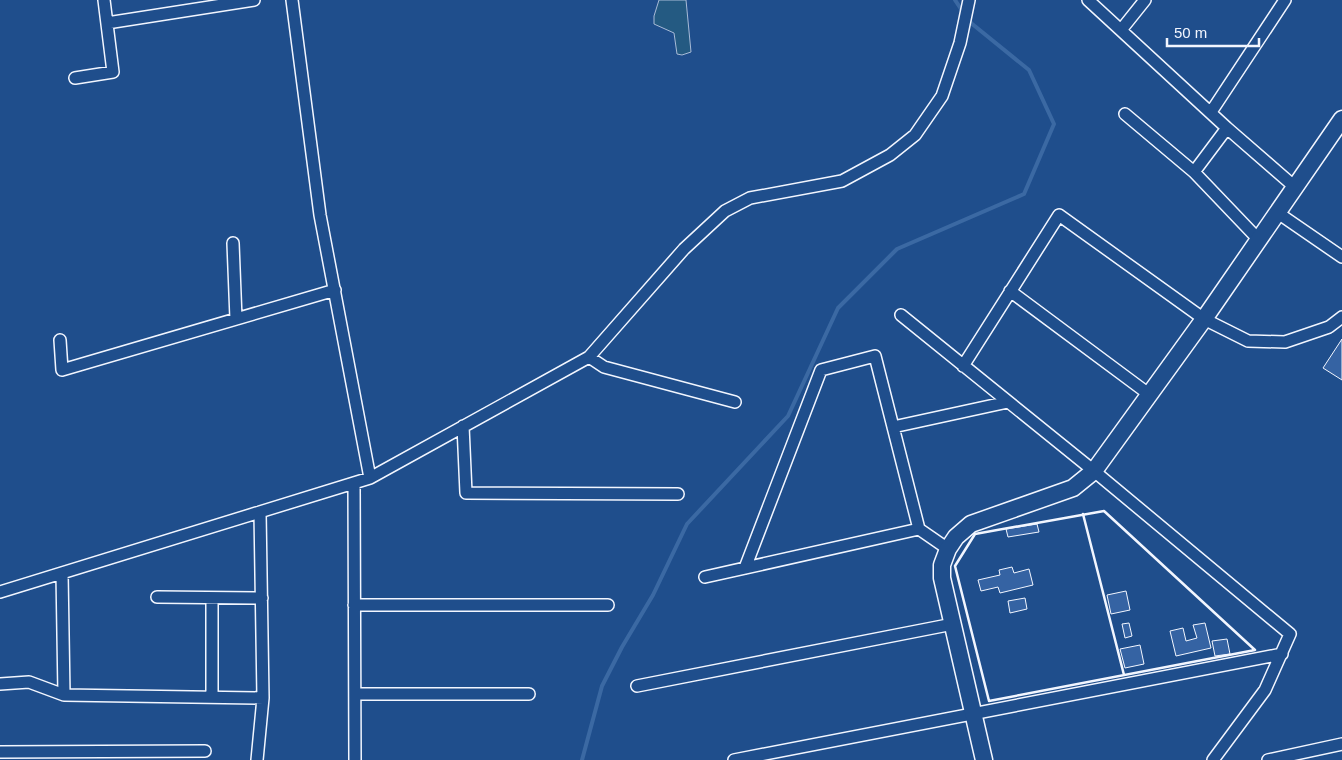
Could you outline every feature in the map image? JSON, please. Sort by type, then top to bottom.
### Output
[{"type":"street","points":[[74,78],[113,72],[104,0]]},
{"type":"street","points":[[107,23],[254,0]]},
{"type":"street","points":[[292,0],[320,215],[370,478]]},
{"type":"street","points":[[0,592],[370,478],[589,357],[684,248],[725,211],[750,198],[842,181],[890,156],[915,136],[942,96],[960,43],[969,0]]},
{"type":"street","points":[[1088,0],[1227,128],[1296,188]]},
{"type":"street","points":[[1120,30],[1145,0]]},
{"type":"street","points":[[1211,112],[1285,0]]},
{"type":"street","points":[[1125,114],[1194,172],[1259,240]]},
{"type":"street","points":[[984,760],[942,578],[942,565],[948,549],[956,537],[971,524],[1073,488],[1094,471],[1204,319],[1342,120]]},
{"type":"street","points":[[1194,172],[1227,128]]},
{"type":"street","points":[[1278,213],[1342,257]]},
{"type":"street","points":[[963,366],[1059,215],[1204,319],[1248,341],[1285,342],[1329,327],[1342,316]]},
{"type":"street","points":[[233,243],[236,319]]},
{"type":"street","points":[[60,340],[62,370],[335,290]]},
{"type":"street","points":[[1010,291],[1150,395]]},
{"type":"street","points":[[900,315],[1094,471],[1290,634],[1265,690],[1213,760]]},
{"type":"street","points":[[745,568],[821,370],[874,356],[919,529],[948,549]]},
{"type":"street","points":[[589,357],[604,367],[735,402]]},
{"type":"street","points":[[893,427],[1008,402]]},
{"type":"street","points":[[463,426],[466,493],[678,494]]},
{"type":"street","points":[[354,483],[355,760]]},
{"type":"street","points":[[257,760],[263,698],[260,512]]},
{"type":"street","points":[[705,577],[919,529]]},
{"type":"street","points":[[62,573],[64,695]]},
{"type":"street","points":[[157,597],[262,598]]},
{"type":"street","points":[[212,598],[212,697]]},
{"type":"street","points":[[354,605],[608,605]]},
{"type":"street","points":[[637,686],[953,624]]},
{"type":"street","points":[[734,760],[1282,654]]},
{"type":"street","points":[[0,684],[29,682],[64,695],[263,698]]},
{"type":"street","points":[[355,694],[529,694]]},
{"type":"street","points":[[1268,760],[1342,744]]},
{"type":"street","points":[[0,752],[205,751]]},
{"type":"shaded area","points":[[659,0],[686,0],[691,52],[682,55],[677,54],[674,33],[654,24],[654,16]]},
{"type":"building","points":[[1342,339],[1342,380],[1323,368]]},
{"type":"building","points":[[1037,524],[1039,532],[1008,537],[1006,529]]},
{"type":"building","points":[[1012,567],[1014,573],[1029,569],[1033,585],[1000,593],[998,587],[981,591],[978,580],[1000,575],[999,570]]},
{"type":"building","points":[[1126,591],[1130,610],[1111,614],[1107,595]]},
{"type":"building","points":[[1025,598],[1027,609],[1010,613],[1008,601]]},
{"type":"building","points":[[1129,623],[1132,636],[1125,638],[1122,624]]},
{"type":"building","points":[[1205,623],[1211,648],[1176,656],[1170,631],[1183,628],[1186,641],[1197,638],[1193,625]]},
{"type":"building","points":[[1227,639],[1230,654],[1215,656],[1212,641]]},
{"type":"building","points":[[1140,645],[1144,664],[1125,668],[1120,649]]},
{"type":"waterway","points":[[955,0],[963,12]]},
{"type":"waterway","points":[[582,760],[602,686],[622,647],[653,595],[687,524],[788,416],[838,308],[897,249],[1024,194],[1054,124],[1029,70],[971,23],[969,19]]},
{"type":"wall","points":[[1104,511],[1255,650],[989,701],[955,566],[975,534],[1104,511]]},
{"type":"wall","points":[[1083,514],[1124,675]]}]
